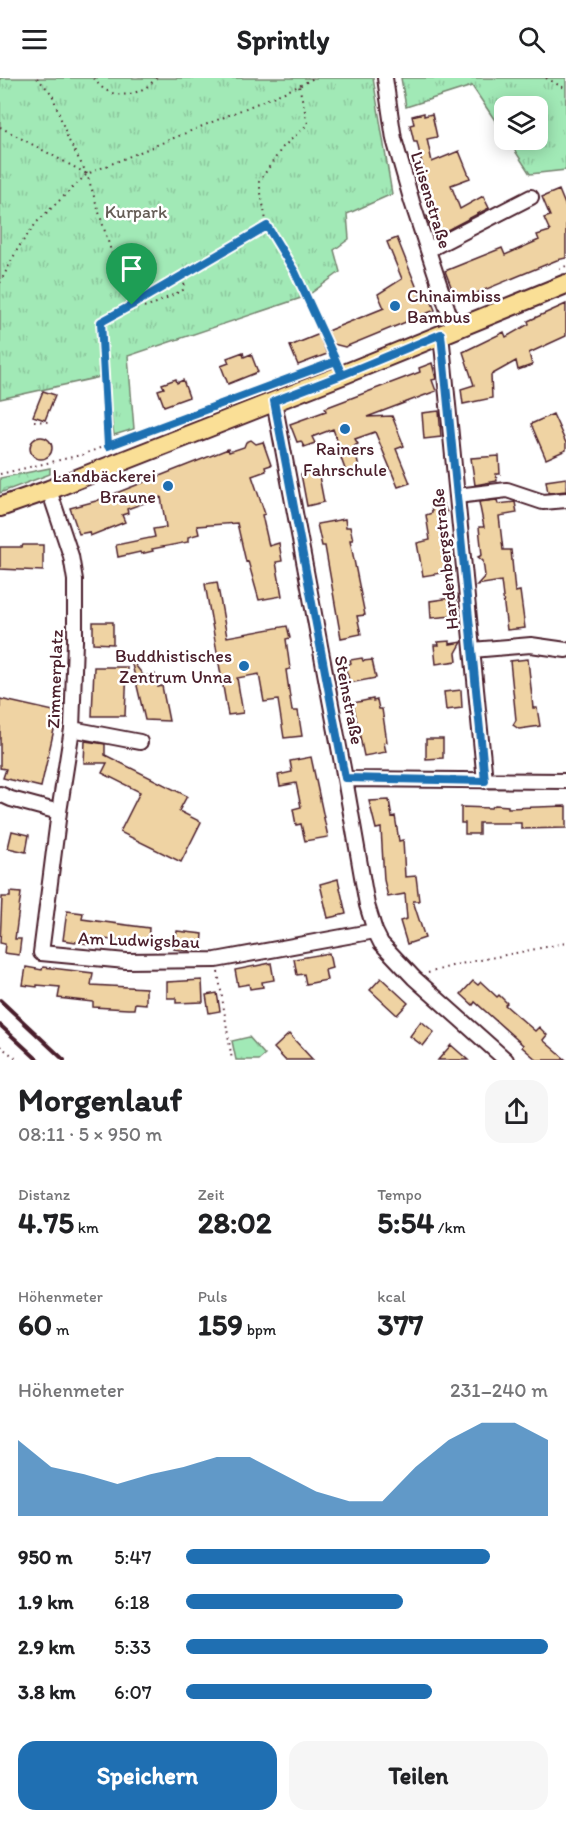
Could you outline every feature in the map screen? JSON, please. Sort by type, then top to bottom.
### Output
[{"type":"main road","points":[[0,507],[342,375],[566,284]]},
{"type":"street","name":"Luisenstraße","points":[[385,78],[394,139],[428,250],[447,332]]},
{"type":"street","points":[[428,250],[531,197]]},
{"type":"street","name":"Hardenbergstraße","points":[[447,332],[457,496],[485,781]]},
{"type":"street","name":"Steinstraße","points":[[274,401],[367,905],[375,931],[381,943],[414,978],[506,1060]]},
{"type":"street","name":"Zimmerplatz","points":[[49,490],[71,556],[75,580],[72,729],[58,812]]},
{"type":"street","points":[[457,496],[507,490],[543,502],[566,500]]},
{"type":"street","points":[[472,650],[531,645],[566,651]]},
{"type":"street","points":[[72,729],[140,742]]},
{"type":"street","points":[[345,778],[566,781]]},
{"type":"street","points":[[0,794],[58,812]]},
{"type":"street","name":"Am Ludwigsbau","points":[[58,812],[41,953],[126,961],[216,960],[375,931]]},
{"type":"path","points":[[37,78],[52,94],[68,139],[87,174],[112,254],[132,305]]},
{"type":"path","points":[[94,78],[108,93],[124,95],[141,92],[156,78]]},
{"type":"path","points":[[0,283],[18,248],[37,222],[87,174],[314,78]]},
{"type":"path","points":[[546,78],[566,88]]},
{"type":"path","points":[[299,86],[308,124],[282,148],[260,182],[267,226],[303,288],[342,375]]},
{"type":"path","points":[[0,127],[87,174]]},
{"type":"path","points":[[108,446],[101,322],[267,226]]},
{"type":"path","points":[[132,305],[148,307],[183,290],[187,272]]},
{"type":"path","points":[[0,474],[65,460],[248,394]]},
{"type":"path","points":[[34,422],[49,422]]},
{"type":"path","points":[[414,978],[455,965],[566,943]]},
{"type":"path","points":[[216,960],[232,1060]]},
{"type":"path","points":[[0,1046],[18,1060]]},
{"type":"green space","name":"Kurpark","points":[[0,78],[373,78],[392,194],[347,214],[349,239],[334,250],[340,272],[307,296],[128,356],[134,429],[114,435],[105,376],[0,399]]},
{"type":"green space","points":[[401,78],[566,78],[566,170],[530,174],[514,150],[548,150],[548,96],[494,96],[494,119],[472,86],[406,107]]},
{"type":"green space","points":[[50,468],[50,474],[0,493],[0,478]]},
{"type":"green space","points":[[249,1037],[265,1055],[259,1060],[236,1060],[232,1041]]},
{"type":"building","points":[[424,113],[424,116],[432,114],[437,137],[427,139],[432,162],[459,151],[470,178],[451,185],[460,209],[483,196],[489,208],[434,237],[427,216],[431,215],[414,172],[423,168],[410,125],[414,124],[412,116]]},
{"type":"building","points":[[559,190],[566,207],[566,258],[460,300],[456,299],[445,271],[502,248],[505,255],[539,240],[537,235],[550,231],[544,218],[550,216],[542,197]]},
{"type":"building","points":[[397,238],[420,296],[428,293],[435,310],[345,347],[322,341],[327,354],[298,365],[290,346],[384,308],[378,294],[402,279],[387,242]]},
{"type":"building","points":[[566,304],[566,336],[529,353],[532,365],[518,370],[516,361],[491,375],[492,398],[463,404],[461,389],[474,385],[463,352],[504,332],[506,337],[529,324],[528,321]]},
{"type":"building","points":[[243,352],[244,357],[251,354],[258,372],[228,384],[221,366],[229,363],[227,358]]},
{"type":"building","points":[[432,363],[436,379],[432,380],[436,391],[367,417],[392,416],[404,446],[396,449],[410,483],[398,487],[375,432],[355,439],[358,444],[354,446],[359,468],[346,472],[333,429],[312,437],[315,443],[304,447],[301,441],[297,442],[290,424],[326,411],[325,408],[420,372],[419,368]]},
{"type":"building","points":[[176,379],[177,383],[183,380],[189,397],[164,406],[158,390],[164,388],[162,384]]},
{"type":"building","points":[[43,391],[55,395],[45,420],[33,416]]},
{"type":"building","points":[[439,411],[441,437],[424,439],[422,413]]},
{"type":"building","points":[[553,414],[566,443],[566,450],[546,459],[531,424]]},
{"type":"building","points":[[41,437],[49,440],[52,448],[49,456],[41,459],[33,456],[30,448],[33,440]]},
{"type":"building","points":[[251,440],[256,444],[263,442],[271,465],[265,467],[266,471],[252,476],[265,514],[262,515],[269,546],[279,543],[282,561],[276,562],[282,596],[259,600],[248,561],[246,562],[237,523],[197,526],[199,534],[188,537],[188,542],[152,549],[153,551],[141,554],[140,552],[118,557],[116,545],[155,537],[153,529],[166,527],[161,497],[127,509],[128,513],[122,515],[125,522],[90,536],[89,532],[79,534],[70,508],[96,501],[228,449],[229,452],[244,447],[246,442]]},
{"type":"building","points":[[499,456],[500,474],[496,474],[497,481],[475,485],[471,458]]},
{"type":"building","points":[[318,471],[324,502],[307,506],[301,474]]},
{"type":"building","points":[[566,478],[566,491],[548,493],[546,481]]},
{"type":"building","points":[[497,500],[498,504],[515,502],[517,513],[499,516],[503,550],[511,550],[515,592],[520,591],[525,628],[507,630],[501,581],[477,585],[485,576],[483,561],[478,557],[482,555],[479,527],[484,527],[479,502]]},
{"type":"building","points":[[442,502],[447,512],[443,522],[439,523],[447,572],[423,576],[417,543],[430,540],[426,515],[432,513],[431,503]]},
{"type":"building","points":[[345,519],[346,527],[350,527],[353,540],[350,540],[365,615],[357,616],[361,634],[341,638],[325,546],[322,546],[317,524]]},
{"type":"building","points":[[23,545],[43,545],[43,571],[0,569],[0,547],[22,547]]},
{"type":"building","points":[[217,582],[227,637],[287,626],[290,638],[286,639],[290,669],[286,670],[292,711],[298,711],[302,736],[284,738],[278,700],[264,702],[259,674],[237,678],[243,713],[228,715],[205,584]]},
{"type":"building","points":[[458,597],[451,607],[452,616],[431,618],[430,601]]},
{"type":"building","points":[[93,622],[113,622],[113,644],[93,643]]},
{"type":"building","points":[[450,641],[450,644],[462,642],[456,653],[457,661],[436,664],[434,645],[439,645],[438,642]]},
{"type":"building","points":[[362,658],[363,661],[372,660],[376,678],[350,683],[345,667],[351,663],[350,660]]},
{"type":"building","points":[[528,659],[533,708],[537,708],[540,726],[519,729],[513,725],[516,720],[510,661]]},
{"type":"building","points":[[131,660],[144,676],[155,674],[158,687],[162,686],[169,721],[145,720]]},
{"type":"building","points":[[94,667],[127,667],[125,716],[92,716]]},
{"type":"building","points":[[461,690],[462,708],[446,710],[444,692]]},
{"type":"building","points":[[0,699],[58,712],[41,787],[3,778],[6,769],[0,768]]},
{"type":"building","points":[[373,699],[373,701],[377,700],[379,709],[382,709],[387,742],[384,743],[386,752],[364,756],[353,703]]},
{"type":"building","points":[[426,739],[443,739],[443,758],[426,759]]},
{"type":"building","points":[[85,741],[105,744],[105,755],[187,796],[179,811],[201,822],[181,862],[120,832],[140,792],[102,773],[107,763],[84,763]]},
{"type":"building","points":[[311,757],[328,837],[305,841],[301,824],[296,825],[293,809],[301,807],[296,783],[280,786],[278,775],[292,772],[290,761]]},
{"type":"building","points":[[389,800],[392,817],[395,816],[399,841],[403,840],[405,877],[416,876],[419,901],[413,901],[425,938],[407,944],[400,921],[407,919],[405,894],[388,897],[384,880],[381,828],[376,829],[369,801]]},
{"type":"building","points":[[495,805],[508,806],[508,808],[566,806],[566,828],[521,829],[521,823],[479,823],[479,834],[465,834],[465,823],[461,823],[461,807],[491,808]]},
{"type":"building","points":[[12,831],[29,835],[26,852],[8,848]]},
{"type":"building","points":[[338,879],[346,914],[328,918],[320,884]]},
{"type":"building","points":[[10,892],[21,893],[15,939],[21,939],[19,955],[4,953],[5,944],[0,943],[2,897],[10,897]]},
{"type":"building","points":[[67,911],[83,913],[82,919],[149,928],[148,945],[90,937],[89,944],[63,940]]},
{"type":"building","points":[[177,931],[203,934],[202,945],[191,943],[190,951],[174,949]]},
{"type":"building","points":[[329,953],[332,968],[325,970],[327,980],[306,984],[304,974],[297,975],[294,959]]},
{"type":"building","points":[[271,963],[274,980],[262,982],[263,987],[250,989],[249,984],[238,986],[235,970]]},
{"type":"building","points":[[26,967],[93,973],[91,985],[146,988],[146,1004],[135,1003],[134,1009],[93,1007],[93,1002],[58,998],[60,987],[23,985]]},
{"type":"building","points":[[381,978],[408,1003],[397,1015],[370,990]]},
{"type":"building","points":[[202,980],[203,1002],[176,1003],[176,998],[167,998],[167,982]]},
{"type":"building","points":[[473,981],[478,985],[481,982],[497,997],[499,995],[507,1003],[505,1005],[535,1031],[539,1027],[547,1035],[543,1040],[566,1060],[537,1060],[475,1002],[473,1005],[461,994]]},
{"type":"building","points":[[217,993],[220,1011],[209,1013],[206,995]]},
{"type":"building","points":[[421,1021],[434,1032],[423,1046],[410,1036]]},
{"type":"building","points":[[289,1034],[313,1060],[285,1060],[274,1048]]},
{"type":"building","points":[[451,1045],[468,1060],[438,1060]]},
{"type":"railway","points":[[0,1000],[64,1060]]},
{"type":"railway","points":[[0,1025],[38,1060]]},
{"type":"place","name":"Chinaimbiss Bambus","points":[[395,306]]},
{"type":"place","name":"Rainers Fahrschule","points":[[345,429]]},
{"type":"place","name":"Landbäckerei Braune","points":[[168,486]]},
{"type":"place","name":"Buddhistisches Zentrum Unna","points":[[244,666]]},
{"type":"route","points":[[132,305],[101,322],[108,446],[336,361],[342,375],[441,334],[485,781],[345,778],[274,401],[342,375],[336,361],[307,296],[295,272],[267,226],[132,305]]}]
